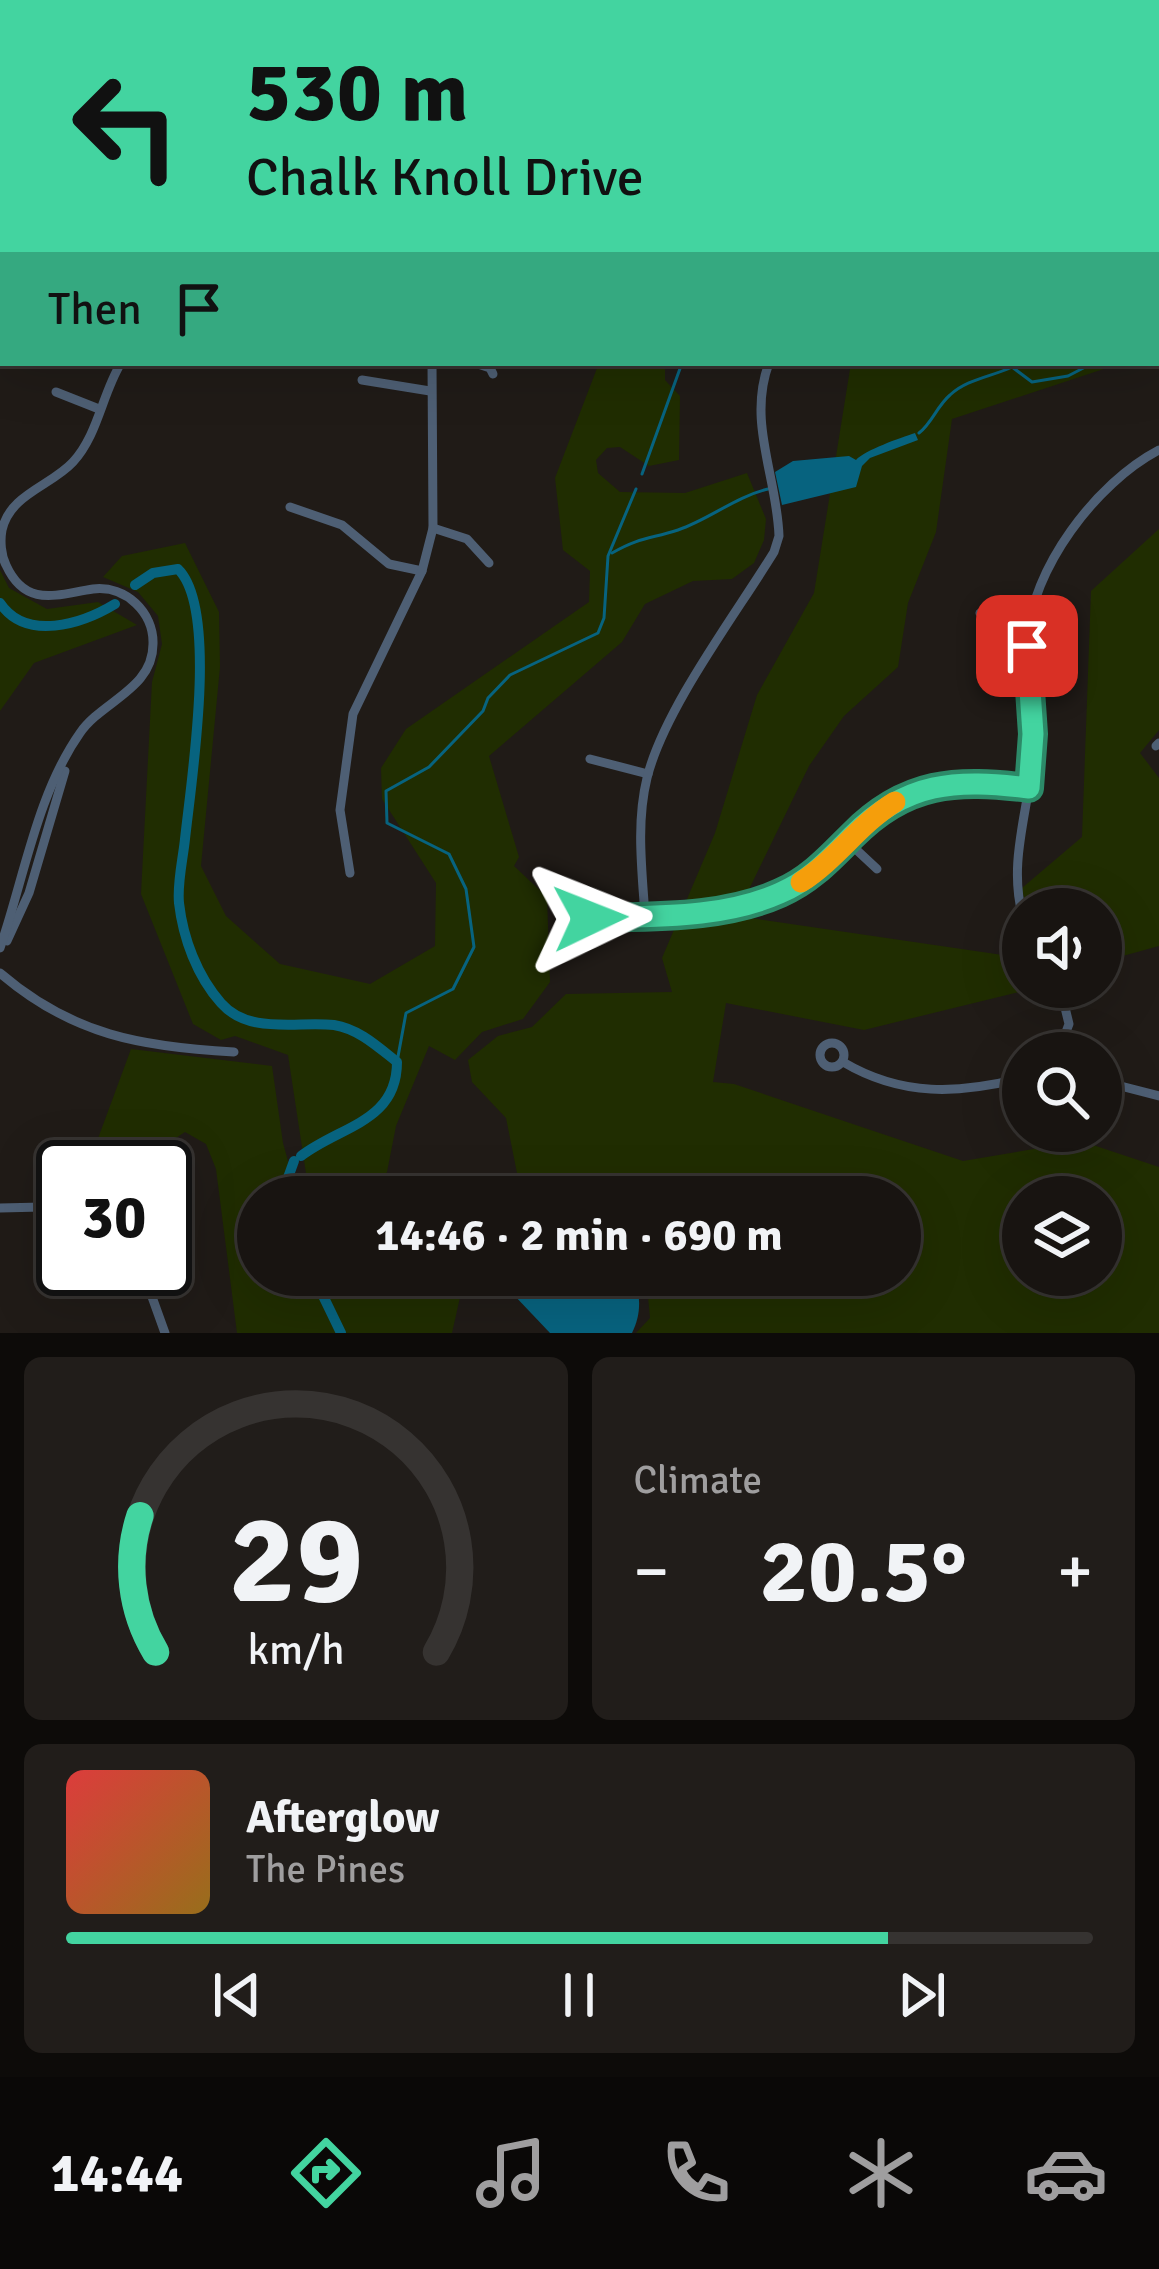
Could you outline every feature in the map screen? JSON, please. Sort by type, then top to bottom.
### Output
[{"type":"street","points":[[0,949],[20,916],[74,742],[93,716],[145,674],[153,650],[151,628],[141,608],[117,592],[94,589],[51,597],[22,586],[2,556],[2,530],[23,497],[77,458],[120,366]]},
{"type":"street","points":[[350,873],[340,810],[353,714],[422,571],[434,528],[432,366]]},
{"type":"street","points":[[484,366],[493,374]]},
{"type":"street","points":[[645,916],[640,839],[648,775],[670,721],[775,552],[778,522],[760,399],[768,366]]},
{"type":"street","points":[[362,380],[430,391]]},
{"type":"street","points":[[56,392],[99,409]]},
{"type":"street","points":[[1019,888],[1016,865],[1033,734],[1029,620],[1050,564],[1071,532],[1127,472],[1159,450]]},
{"type":"street","points":[[290,507],[342,525],[389,564],[422,571]]},
{"type":"street","points":[[434,528],[467,539],[489,563]]},
{"type":"street","points":[[980,613],[1029,620]]},
{"type":"street","points":[[590,759],[648,775]]},
{"type":"street","points":[[590,918],[698,913],[777,895],[814,874],[879,812],[922,790],[968,782],[1029,788]]},
{"type":"street","points":[[847,841],[877,869]]},
{"type":"street","points":[[0,973],[62,1019],[162,1048],[234,1052]]},
{"type":"street","points":[[843,1062],[887,1082],[928,1091],[1002,1083]]},
{"type":"street","points":[[1122,1086],[1159,1096]]},
{"type":"street","points":[[0,1208],[36,1207]]},
{"type":"street","points":[[152,1296],[166,1333]]},
{"type":"green space","points":[[598,366],[665,366],[665,380],[680,396],[679,460],[649,466],[620,447],[607,448],[596,460],[598,473],[620,492],[685,493],[747,473],[766,519],[754,563],[732,579],[693,581],[645,604],[622,642],[489,756],[519,857],[514,866],[547,897],[550,982],[523,1019],[482,1032],[455,1060],[429,1046],[396,1126],[384,1176],[306,1176],[288,1055],[235,1036],[221,1040],[193,1024],[141,894],[152,682],[162,644],[158,616],[138,592],[103,577],[122,556],[185,543],[219,612],[220,667],[201,866],[226,916],[280,964],[370,984],[435,946],[436,883],[382,799],[381,768],[406,729],[589,602],[590,571],[563,550],[555,478]]},
{"type":"green space","points":[[851,366],[1113,366],[952,419],[936,532],[908,603],[898,667],[844,716],[809,766],[736,916],[1002,955],[1002,996],[864,1030],[726,1003],[713,1082],[734,1084],[963,1161],[1016,1152],[1114,1152],[1159,1167],[1159,1333],[636,1333],[650,1318],[648,1296],[921,1296],[921,1176],[524,1176],[517,1173],[506,1118],[472,1082],[468,1060],[498,1036],[532,1027],[566,994],[672,992],[662,958],[715,833],[757,695],[814,593]]},
{"type":"green space","points":[[1159,529],[1159,730],[1140,753],[1159,778],[1159,946],[1122,956],[1122,888],[1022,888],[1082,837],[1091,591]]},
{"type":"green space","points":[[0,570],[9,588],[47,609],[98,602],[137,625],[34,663],[0,711]]},
{"type":"green space","points":[[131,1049],[272,1066],[292,1176],[237,1176],[237,1296],[460,1296],[452,1333],[237,1333],[216,1169],[206,1144],[185,1132],[173,1140],[97,1140]]},
{"type":"water","points":[[915,433],[918,440],[870,458],[862,466],[856,487],[782,505],[775,472],[793,461],[849,456],[856,460]]},
{"type":"water","points":[[515,1296],[638,1296],[632,1333],[550,1333]]},
{"type":"waterway","points":[[642,474],[681,366]]},
{"type":"waterway","points":[[919,433],[945,399],[972,382],[1012,367],[1032,382],[1068,376],[1087,366]]},
{"type":"waterway","points":[[397,1062],[406,1013],[453,989],[474,947],[466,889],[449,854],[387,823],[386,791],[429,767],[510,675],[598,633],[604,618],[608,556],[636,489]]},
{"type":"waterway","points":[[612,553],[678,530],[768,489]]},
{"type":"waterway","points":[[135,585],[153,573],[178,569],[190,590],[197,620],[199,698],[179,895],[198,969],[232,1013],[259,1023],[343,1027],[397,1062],[394,1082],[377,1110],[301,1156]]},
{"type":"waterway","points":[[0,603],[11,615],[39,626],[71,623],[115,604]]},
{"type":"waterway","points":[[289,1176],[294,1161]]},
{"type":"waterway","points":[[323,1296],[341,1333]]},
{"type":"slow traffic","points":[[801,882],[895,802]]},
{"type":"route","points":[[590,918],[684,915],[747,904],[777,895],[814,874],[866,822],[909,795],[968,782],[1029,788],[1033,734],[1027,646]]}]
